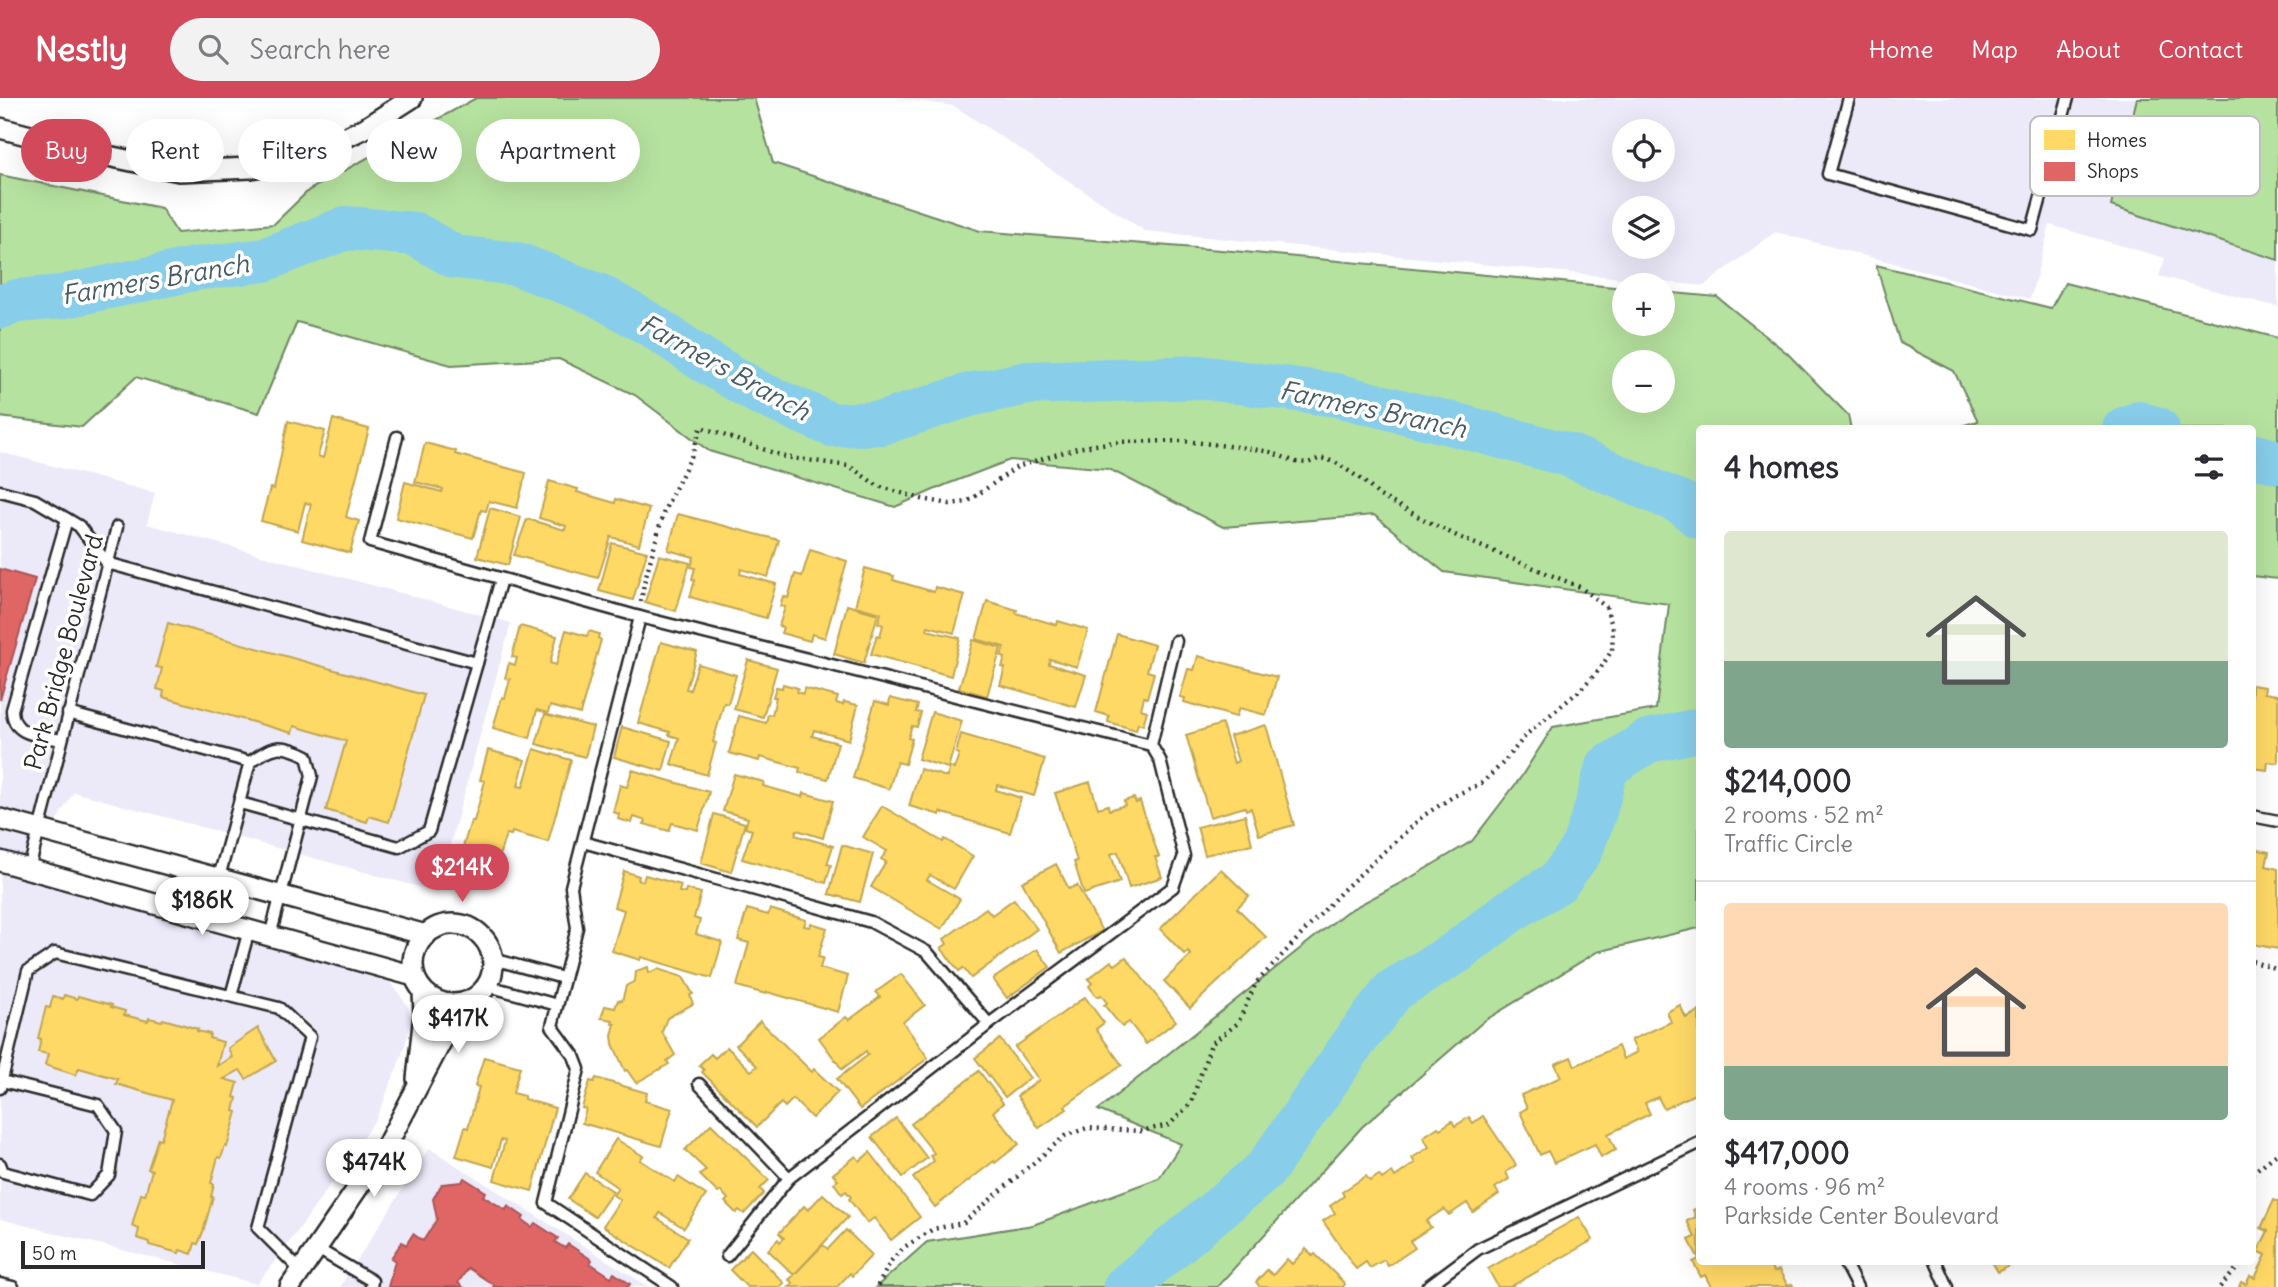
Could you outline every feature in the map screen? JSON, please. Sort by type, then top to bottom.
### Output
[{"type":"street","points":[[0,128],[103,156],[179,171],[251,168],[292,160],[332,144],[365,128],[412,98]]},
{"type":"street","points":[[0,819],[426,935]]},
{"type":"street","points":[[1,865],[29,869],[270,936],[419,984],[434,1000],[447,1004],[470,1001]]},
{"type":"street","points":[[296,1279],[387,1145],[452,1021],[488,986],[493,975],[490,947],[482,936],[471,928],[444,924],[426,935],[414,952],[412,966],[419,984],[424,1014],[417,1087]]},
{"type":"lane","points":[[1849,98],[1828,174],[2032,230],[2041,196]]},
{"type":"lane","points":[[2063,116],[2068,98]]},
{"type":"lane","points":[[397,437],[370,542],[639,617],[1151,745]]},
{"type":"lane","points":[[0,491],[35,500],[79,526],[107,564],[477,663]]},
{"type":"lane","points":[[61,740],[24,732],[16,727],[12,720],[12,710],[67,519]]},
{"type":"lane","name":"Park Bridge Boulevard","points":[[29,869],[117,527]]},
{"type":"lane","points":[[240,803],[398,847],[429,831],[501,579]]},
{"type":"lane","points":[[639,617],[571,887],[577,928],[552,1026],[574,1056],[579,1069],[546,1203],[672,1287]]},
{"type":"lane","points":[[727,1256],[789,1178],[1173,887],[1184,856],[1160,760],[1151,745],[1176,641]]},
{"type":"lane","points":[[68,713],[250,762]]},
{"type":"lane","points":[[208,918],[250,762],[268,748],[288,747],[307,756],[312,776],[270,936]]},
{"type":"lane","points":[[2256,817],[2278,821]]},
{"type":"lane","points":[[583,842],[872,922],[927,952],[989,1024]]},
{"type":"lane","points":[[231,996],[249,930]]},
{"type":"lane","points":[[0,1164],[3,1172],[90,1195],[108,1175],[116,1131],[97,1105],[1,1084],[28,971],[55,953],[279,1008],[310,1037],[258,1228],[296,1279]]},
{"type":"lane","points":[[493,959],[563,978]]},
{"type":"lane","points":[[488,986],[556,1005]]},
{"type":"lane","points":[[699,1084],[789,1178]]},
{"type":"lane","points":[[1427,1287],[1478,1249],[1696,1144]]},
{"type":"lane","points":[[316,1248],[372,1281],[371,1287]]},
{"type":"lane","points":[[1846,1265],[1857,1287]]},
{"type":"lane","points":[[1937,1265],[1947,1287]]},
{"type":"lane","points":[[0,1284],[13,1287]]},
{"type":"path","points":[[639,617],[644,583],[664,511],[692,455],[701,427],[785,457],[849,466],[878,486],[950,504],[967,502],[1017,467],[1077,449],[1114,442],[1184,441],[1270,452],[1296,462],[1308,463],[1321,458],[1335,462],[1361,479],[1380,496],[1424,520],[1580,587],[1606,607],[1613,629],[1612,650],[1600,669],[1578,692],[1527,734],[1482,783],[1454,796],[1423,816],[1343,890],[1256,982],[1238,1023],[1211,1044],[1191,1103],[1169,1125],[1142,1131],[1087,1128],[1065,1136],[963,1223],[933,1229],[903,1248],[891,1261],[877,1287]]},
{"type":"path","points":[[2256,962],[2278,970]]},
{"type":"path","points":[[2256,1169],[2278,1153]]},
{"type":"path","points":[[2220,1287],[2240,1265]]},
{"type":"shaded area","points":[[894,98],[2278,98],[2278,307],[2159,276],[2165,258],[2050,225],[2030,299],[1775,232],[1704,286],[1675,283],[1675,273],[1612,273],[1612,277],[1145,231],[954,106]]},
{"type":"shaded area","points":[[0,452],[155,493],[147,524],[511,623],[437,892],[74,792],[22,877],[389,980],[407,1005],[412,1021],[401,1058],[377,1117],[298,1231],[257,1284],[0,1219]]},
{"type":"shaded area","points":[[429,1148],[649,1287],[340,1287]]},
{"type":"green space","points":[[476,98],[754,98],[773,163],[980,231],[1233,251],[1612,287],[1612,336],[1675,336],[1675,293],[1717,297],[1787,353],[1848,415],[1850,425],[1696,425],[1696,929],[1597,952],[1484,1021],[1362,1127],[1217,1287],[876,1287],[927,1242],[1033,1225],[1159,1178],[1181,1144],[1098,1110],[1346,912],[1472,841],[1521,777],[1553,727],[1656,709],[1669,604],[1444,572],[1374,515],[1223,527],[1109,469],[1010,460],[895,507],[709,451],[635,395],[559,359],[451,365],[297,322],[259,413],[136,377],[82,427],[0,417],[0,175],[21,179],[21,182],[34,182],[161,208],[177,233],[274,224],[309,190],[324,182],[352,182],[352,166],[366,159],[366,182],[462,182],[462,119],[438,119]]},
{"type":"green space","points":[[2137,98],[2278,98],[2278,260],[2111,206],[2113,196],[2260,196],[2260,116],[2133,116]]},
{"type":"green space","points":[[1876,265],[2051,308],[2065,283],[2278,338],[2278,579],[2256,576],[2256,425],[1964,425],[1978,421],[1954,371],[1900,343]]},
{"type":"building: Homes","points":[[333,419],[369,429],[346,517],[359,521],[350,553],[302,540],[311,504],[305,503],[298,531],[261,521],[270,488],[274,489],[288,421],[325,431],[318,456],[323,458]]},
{"type":"building: Homes","points":[[425,443],[526,473],[517,508],[489,501],[486,511],[481,510],[473,538],[396,518],[405,482],[442,492],[443,489],[415,482]]},
{"type":"building: Homes","points":[[549,481],[615,503],[616,499],[649,509],[639,545],[611,537],[598,578],[514,555],[527,519],[565,530],[566,526],[539,518]]},
{"type":"building: Homes","points":[[490,508],[521,517],[508,565],[477,557]]},
{"type":"building: Homes","points":[[678,514],[779,540],[768,577],[741,569],[740,574],[776,584],[766,618],[690,597],[695,580],[692,579],[695,568],[691,567],[694,557],[668,550]]},
{"type":"building: Homes","points":[[612,543],[647,552],[633,600],[599,591]]},
{"type":"building: Homes","points":[[810,550],[847,561],[825,638],[812,634],[810,641],[781,633],[783,627],[779,626],[785,607],[780,606],[783,596],[788,598],[795,574],[802,576]]},
{"type":"building: Homes","points":[[659,555],[690,563],[676,611],[645,602]]},
{"type":"building: Homes","points":[[865,568],[894,576],[893,580],[934,592],[935,587],[965,595],[954,633],[928,626],[927,630],[960,638],[951,676],[871,654],[883,625],[878,623],[881,613],[855,606]]},
{"type":"building: Homes","points":[[987,601],[1057,625],[1058,621],[1088,630],[1077,667],[1050,659],[1049,664],[1086,675],[1076,707],[1000,685],[1005,668],[1002,667],[1005,658],[1001,656],[1004,647],[976,639]]},
{"type":"building: Homes","points":[[847,605],[878,614],[864,663],[834,654]]},
{"type":"building: Homes","points":[[168,623],[424,695],[389,822],[369,816],[367,822],[326,810],[346,741],[294,726],[292,733],[163,697],[164,691],[157,689],[162,668],[156,667]]},
{"type":"building: Homes","points":[[520,626],[557,636],[550,663],[556,665],[566,630],[587,636],[589,631],[599,634],[598,638],[601,640],[580,714],[550,706],[548,713],[537,710],[530,738],[493,728],[510,679],[505,678],[509,663],[515,665],[517,658],[512,657]]},
{"type":"building: Homes","points":[[1117,634],[1154,645],[1147,671],[1154,673],[1141,709],[1147,711],[1143,725],[1138,723],[1136,730],[1108,722],[1109,716],[1096,712]]},
{"type":"building: Homes","points":[[973,640],[1001,648],[987,696],[959,688]]},
{"type":"building: Homes","points":[[661,642],[697,652],[686,689],[690,690],[698,664],[736,675],[728,704],[724,703],[707,775],[671,764],[679,738],[669,735],[670,732],[638,723]]},
{"type":"building: Homes","points":[[1198,656],[1277,677],[1266,715],[1239,708],[1236,717],[1184,702],[1185,698],[1180,697],[1188,669],[1194,670]]},
{"type":"building: Homes","points":[[748,660],[777,668],[763,717],[734,709]]},
{"type":"building: Homes","points":[[783,684],[798,688],[797,692],[803,694],[804,688],[838,697],[836,703],[858,705],[849,740],[814,730],[812,736],[838,743],[828,779],[799,772],[800,768],[760,757],[759,761],[729,753],[739,716],[766,723],[768,714],[772,715],[776,687],[782,688]]},
{"type":"building: Homes","points":[[2256,686],[2265,687],[2264,693],[2278,695],[2278,763],[2268,762],[2267,770],[2256,769]]},
{"type":"building: Homes","points":[[890,698],[918,705],[916,712],[921,713],[917,727],[912,726],[908,738],[912,739],[905,764],[897,762],[889,789],[853,778],[875,701],[889,705]]},
{"type":"building: Homes","points":[[932,712],[962,721],[948,768],[918,759]]},
{"type":"building: Homes","points":[[545,714],[593,727],[585,757],[536,744]]},
{"type":"building: Homes","points":[[1222,724],[1234,763],[1238,761],[1230,736],[1266,725],[1294,825],[1259,835],[1251,808],[1246,810],[1245,807],[1210,817],[1186,735]]},
{"type":"building: Homes","points":[[622,727],[671,741],[663,771],[614,757]]},
{"type":"building: Homes","points":[[961,734],[1045,759],[1034,796],[997,785],[996,790],[1021,798],[1010,833],[940,812],[940,815],[909,806],[920,769],[947,777],[950,767],[954,769]]},
{"type":"building: Homes","points":[[534,749],[571,760],[548,842],[512,832],[511,835],[506,834],[498,860],[462,850],[471,821],[474,821],[485,781],[480,780],[488,750],[525,760],[518,786],[523,787]]},
{"type":"building: Homes","points":[[632,770],[709,792],[698,830],[672,823],[669,831],[644,824],[646,821],[634,817],[632,823],[618,819],[619,814],[613,812],[620,785],[627,787]]},
{"type":"building: Homes","points":[[734,774],[764,782],[763,786],[803,797],[804,793],[833,801],[823,838],[797,830],[795,835],[833,846],[827,864],[831,865],[826,883],[742,859],[752,830],[745,828],[748,818],[723,811]]},
{"type":"building: Homes","points":[[1090,782],[1098,808],[1108,805],[1109,810],[1125,805],[1124,801],[1134,798],[1136,803],[1140,801],[1159,857],[1155,857],[1162,877],[1129,888],[1118,852],[1111,854],[1120,882],[1084,894],[1074,862],[1077,861],[1055,793]]},
{"type":"building: Homes","points":[[882,806],[943,842],[945,839],[973,856],[954,889],[930,875],[927,880],[960,899],[942,929],[871,887],[886,862],[881,859],[887,851],[863,837]]},
{"type":"building: Homes","points":[[714,814],[745,823],[731,872],[701,863]]},
{"type":"building: Homes","points":[[1245,815],[1252,844],[1205,855],[1197,827]]},
{"type":"building: Homes","points":[[842,845],[873,854],[860,902],[829,894]]},
{"type":"building: Homes","points":[[2256,849],[2269,852],[2266,866],[2278,869],[2278,949],[2256,945]]},
{"type":"building: Homes","points":[[1056,864],[1069,889],[1077,885],[1102,931],[1061,953],[1022,882]]},
{"type":"building: Homes","points":[[1221,869],[1249,896],[1237,908],[1266,937],[1190,1008],[1164,981],[1191,955],[1188,952],[1185,955],[1160,929]]},
{"type":"building: Homes","points":[[624,871],[639,876],[638,880],[643,881],[645,875],[681,885],[679,892],[685,893],[686,889],[701,893],[694,918],[700,920],[696,934],[722,942],[712,978],[612,951],[624,910],[614,907]]},
{"type":"building: Homes","points":[[1014,899],[1037,929],[971,978],[963,968],[959,971],[941,948],[947,944],[944,939],[986,908],[992,915]]},
{"type":"building: Homes","points":[[747,909],[768,915],[770,909],[806,920],[804,926],[810,927],[811,923],[827,928],[818,957],[823,958],[820,968],[848,976],[838,1012],[737,986],[749,943],[738,940]]},
{"type":"building: Homes","points":[[1037,949],[1050,967],[1007,998],[993,979]]},
{"type":"building: Homes","points":[[1126,957],[1176,1021],[1146,1044],[1129,1022],[1122,1027],[1104,1005],[1107,1003],[1101,995],[1097,997],[1089,986],[1092,983],[1088,979],[1111,961],[1115,965]]},
{"type":"building: Homes","points":[[648,967],[649,973],[658,969],[683,977],[693,994],[690,995],[693,1004],[667,1018],[662,1032],[675,1055],[667,1061],[669,1064],[636,1083],[627,1070],[625,1071],[613,1044],[613,1020],[601,1018],[605,1006],[615,1008],[618,1000],[622,1001],[626,986],[635,981],[636,971]]},
{"type":"building: Homes","points":[[901,974],[925,1005],[903,1022],[928,1058],[860,1109],[837,1079],[868,1055],[866,1051],[842,1069],[819,1038],[846,1017],[849,1020],[880,997],[876,992]]},
{"type":"building: Homes","points":[[64,995],[112,1005],[111,1007],[125,1011],[124,1015],[148,1021],[149,1018],[163,1019],[210,1034],[209,1038],[223,1042],[217,1066],[232,1057],[228,1048],[258,1028],[276,1061],[246,1079],[240,1070],[224,1079],[238,1083],[234,1097],[237,1098],[234,1111],[237,1112],[227,1147],[225,1146],[221,1158],[218,1157],[211,1183],[214,1184],[213,1197],[203,1232],[198,1244],[195,1243],[192,1254],[149,1245],[149,1242],[137,1238],[139,1229],[132,1226],[141,1194],[145,1195],[152,1170],[148,1169],[158,1138],[161,1139],[172,1100],[116,1084],[118,1079],[79,1068],[76,1075],[45,1065],[48,1054],[38,1052],[41,1039],[38,1038],[46,1007],[50,1008],[53,996],[63,999]]},
{"type":"building: Homes","points":[[1085,997],[1104,1023],[1096,1029],[1122,1065],[1039,1128],[1017,1096],[1039,1080],[1015,1047]]},
{"type":"building: Homes","points":[[1680,1005],[1686,1018],[1696,1013],[1696,1093],[1664,1109],[1658,1097],[1645,1103],[1650,1114],[1608,1134],[1616,1150],[1601,1157],[1595,1144],[1554,1163],[1548,1151],[1540,1155],[1520,1112],[1527,1108],[1521,1095],[1561,1077],[1555,1064],[1571,1057],[1575,1066],[1618,1046],[1623,1059],[1637,1052],[1631,1040],[1671,1022],[1667,1012]]},
{"type":"building: Homes","points":[[760,1021],[812,1072],[814,1069],[838,1092],[812,1118],[793,1099],[785,1107],[781,1103],[757,1127],[702,1072],[704,1070],[699,1065],[711,1054],[715,1058],[727,1047],[751,1071],[757,1066],[736,1045]]},
{"type":"building: Homes","points":[[1000,1039],[1030,1078],[1005,1097],[975,1058]]},
{"type":"building: Homes","points":[[484,1057],[520,1067],[513,1093],[555,1108],[532,1191],[494,1180],[505,1141],[501,1140],[493,1167],[456,1156],[465,1127],[468,1128],[479,1087],[475,1086]]},
{"type":"building: Homes","points":[[979,1071],[1003,1103],[993,1112],[1019,1144],[935,1207],[913,1178],[934,1161],[930,1156],[934,1153],[911,1124]]},
{"type":"building: Homes","points":[[596,1078],[647,1093],[645,1101],[672,1109],[661,1146],[582,1123],[586,1109],[582,1108],[590,1081],[594,1082]]},
{"type":"building: Homes","points":[[1483,1116],[1516,1165],[1506,1172],[1509,1179],[1495,1188],[1499,1194],[1473,1212],[1467,1203],[1449,1215],[1444,1209],[1426,1221],[1431,1227],[1410,1241],[1415,1248],[1388,1266],[1384,1260],[1370,1268],[1366,1262],[1356,1269],[1323,1221],[1335,1213],[1330,1206],[1344,1196],[1342,1192],[1366,1176],[1370,1181],[1379,1175],[1382,1179],[1392,1172],[1395,1177],[1415,1163],[1412,1158],[1429,1147],[1423,1137],[1438,1127],[1440,1129],[1452,1121],[1455,1126],[1469,1117],[1473,1123]]},
{"type":"building: Homes","points":[[896,1118],[927,1158],[903,1177],[872,1137]]},
{"type":"building: Homes","points":[[711,1124],[769,1180],[760,1189],[764,1193],[744,1214],[739,1210],[736,1213],[725,1202],[728,1199],[721,1191],[718,1193],[700,1175],[706,1170],[685,1150]]},
{"type":"building: Homes","points":[[616,1139],[643,1156],[640,1160],[675,1182],[678,1177],[706,1195],[684,1228],[660,1213],[657,1218],[688,1238],[669,1268],[603,1226],[620,1200],[613,1195],[618,1188],[595,1172]]},
{"type":"building: Homes","points":[[870,1152],[920,1217],[891,1240],[874,1218],[867,1223],[849,1199],[851,1197],[846,1191],[842,1194],[834,1183],[838,1180],[833,1174],[856,1156],[860,1161]]},
{"type":"building: Homes","points":[[585,1173],[613,1191],[595,1217],[568,1199]]},
{"type":"building: Homes","points":[[823,1194],[848,1217],[794,1275],[768,1250],[778,1239],[780,1242],[784,1238],[779,1233],[804,1206],[808,1210]]},
{"type":"building: Homes","points":[[2274,1200],[2278,1202],[2278,1287],[2239,1287],[2241,1282],[2246,1284],[2250,1276],[2255,1278],[2266,1255],[2258,1251],[2268,1231],[2261,1228]]},
{"type":"building: Homes","points":[[1579,1217],[1593,1240],[1510,1287],[1498,1287],[1488,1269]]},
{"type":"building: Homes","points":[[1696,1217],[1696,1253],[1689,1240],[1695,1237],[1687,1221]]},
{"type":"building: Homes","points":[[846,1230],[872,1255],[852,1276],[850,1273],[837,1287],[789,1287],[793,1283],[789,1280],[823,1245],[828,1249]]},
{"type":"building: Homes","points":[[751,1249],[784,1283],[780,1287],[747,1287],[730,1270]]},
{"type":"building: Homes","points":[[1306,1249],[1313,1256],[1315,1254],[1345,1284],[1343,1287],[1260,1287],[1256,1282],[1267,1270],[1273,1275],[1287,1259],[1292,1264]]},
{"type":"building: Homes","points":[[1696,1260],[1696,1265],[1770,1265],[1774,1272],[1779,1270],[1788,1286],[1792,1284],[1794,1287],[1711,1287],[1705,1275],[1701,1277],[1693,1262]]},
{"type":"building: Homes","points":[[1994,1265],[2011,1265],[1998,1272]]},
{"type":"building: Shops","points":[[0,569],[35,579],[0,700]]},
{"type":"building: Shops","points":[[464,1178],[486,1192],[483,1196],[506,1210],[508,1206],[524,1217],[522,1220],[532,1227],[535,1223],[558,1238],[555,1242],[565,1248],[568,1244],[611,1277],[614,1273],[630,1284],[628,1287],[493,1287],[494,1285],[468,1268],[458,1283],[463,1287],[388,1287],[395,1261],[391,1258],[402,1242],[406,1245],[413,1234],[423,1241],[437,1219],[433,1199],[442,1184],[462,1182]]},
{"type":"waterway","name":"Farmers Branch","points":[[0,307],[17,301],[61,297],[194,269],[264,260],[346,228],[415,234],[455,257],[517,264],[598,295],[761,394],[832,425],[882,423],[969,395],[1027,383],[1200,377],[1336,395],[1568,455],[1684,504],[1696,514]]},
{"type":"waterway","name":"Farmers Branch","points":[[2134,425],[2145,425]]},
{"type":"waterway","name":"Farmers Branch","points":[[2256,456],[2278,462]]},
{"type":"waterway","points":[[1125,1287],[1265,1170],[1357,1038],[1394,990],[1457,952],[1510,911],[1558,882],[1581,851],[1607,767],[1648,741],[1696,731]]}]
